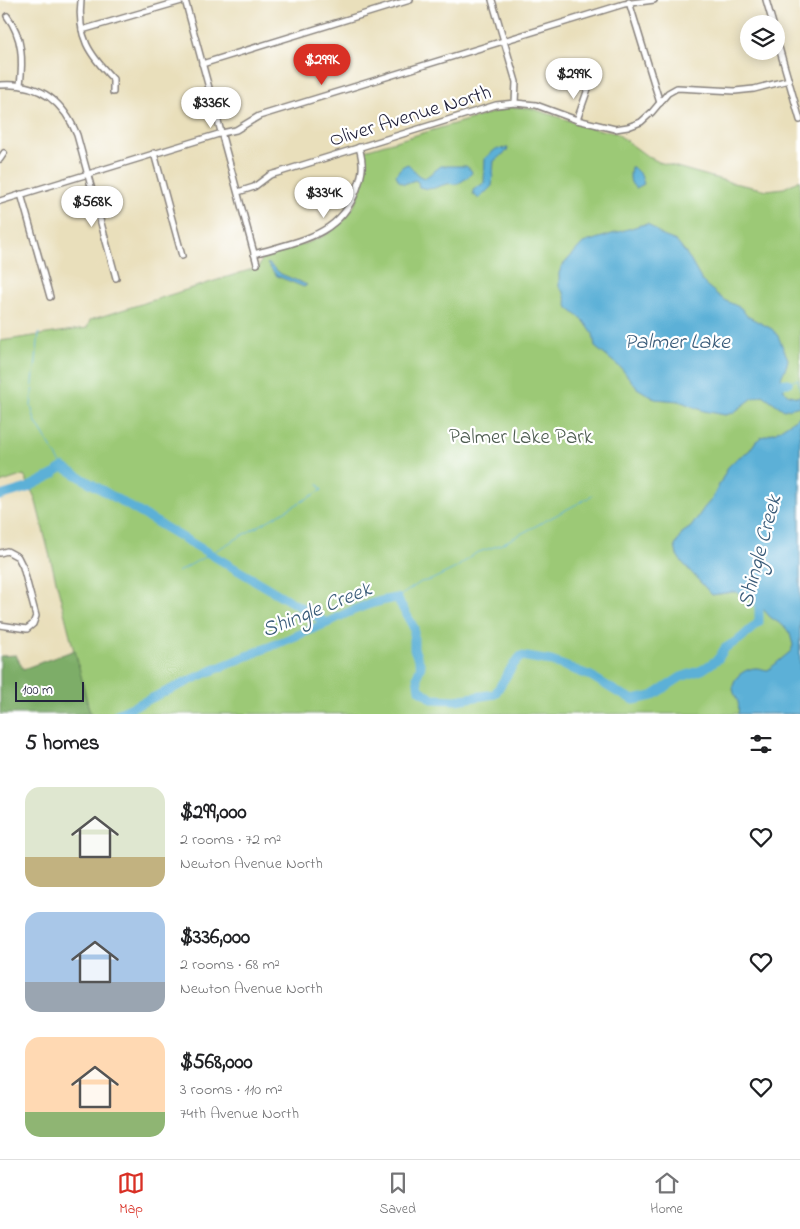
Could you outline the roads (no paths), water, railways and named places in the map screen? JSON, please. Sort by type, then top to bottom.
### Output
[{"type":"street","points":[[81,0],[80,18],[82,30],[90,53],[113,79],[113,92]]},
{"type":"street","points":[[82,30],[185,0],[257,264]]},
{"type":"street","points":[[202,64],[410,0]]},
{"type":"street","points":[[492,0],[516,82],[515,103]]},
{"type":"street","points":[[0,201],[222,132],[236,130],[260,116],[504,40],[629,2],[654,0]]},
{"type":"street","points":[[766,0],[770,15]]},
{"type":"street","points":[[629,2],[660,103]]},
{"type":"street","points":[[7,16],[14,26],[22,53],[20,85]]},
{"type":"street","points":[[783,60],[800,120]]},
{"type":"street","name":"Oliver Avenue North","points":[[238,192],[254,187],[270,175],[496,105],[515,103],[536,105],[578,120],[608,128],[628,127],[647,117],[668,93],[677,88],[735,91],[754,89],[789,80]]},
{"type":"street","points":[[0,85],[20,85],[40,92],[50,97],[67,114],[77,135],[116,278]]},
{"type":"street","points":[[578,120],[589,86]]},
{"type":"street","points":[[254,254],[324,232],[342,217],[354,197],[363,170],[359,148]]},
{"type":"street","points":[[0,159],[4,153]]},
{"type":"street","points":[[154,153],[182,256]]},
{"type":"street","points":[[21,194],[50,297]]},
{"type":"street","points":[[0,553],[6,551],[18,557],[23,567],[36,616],[27,629],[0,625]]},
{"type":"water","points":[[508,148],[507,151],[494,161],[492,186],[479,199],[473,194],[473,190],[484,183],[485,158],[496,149]]},
{"type":"water","points":[[408,164],[417,174],[425,178],[441,166],[466,166],[472,173],[464,180],[455,184],[431,189],[419,187],[418,182],[415,180],[404,184],[399,181],[396,175],[398,171]]},
{"type":"water","points":[[631,167],[641,175],[644,184],[636,188],[631,181]]},
{"type":"water","name":"Palmer Lake","points":[[648,224],[663,236],[676,241],[707,286],[724,300],[741,308],[747,316],[772,329],[778,336],[788,359],[781,384],[787,394],[798,397],[800,395],[800,406],[784,410],[763,395],[753,398],[733,413],[725,415],[704,411],[679,401],[655,399],[637,388],[621,368],[595,347],[593,334],[584,321],[568,308],[564,293],[559,287],[559,273],[562,266],[583,243]]},
{"type":"water","points":[[268,263],[281,274],[307,285],[304,287],[277,276]]},
{"type":"water","points":[[800,416],[800,714],[738,714],[738,702],[733,687],[735,679],[749,669],[768,670],[791,651],[793,645],[790,634],[785,627],[770,617],[751,597],[741,596],[737,592],[712,595],[681,561],[675,546],[682,533],[691,527],[712,499],[728,467],[736,459],[749,451],[756,441],[776,432]]},
{"type":"waterway","points":[[35,369],[39,333]]},
{"type":"waterway","points":[[34,372],[31,406],[35,421],[63,467]]},
{"type":"waterway","points":[[788,383],[798,379],[800,390]]},
{"type":"waterway","points":[[770,382],[774,384],[788,383]]},
{"type":"waterway","points":[[58,470],[63,467],[327,623]]},
{"type":"waterway","points":[[0,496],[27,488],[54,474]]},
{"type":"waterway","points":[[178,572],[322,490],[318,484]]},
{"type":"waterway","points":[[397,598],[421,582],[431,580],[456,568],[476,553],[500,545],[592,496]]},
{"type":"waterway","name":"Shingle Creek","points":[[117,714],[211,671],[352,611],[379,601],[397,598],[414,628],[414,649],[421,666],[417,676],[419,689],[432,699],[456,700],[495,694],[513,665],[521,656],[551,661],[591,676],[634,700],[652,696],[681,677],[702,670],[718,659],[725,648],[740,639],[759,622],[759,605],[762,594]]},
{"type":"park label","name":"Palmer Lake Park","points":[[521,436]]}]
